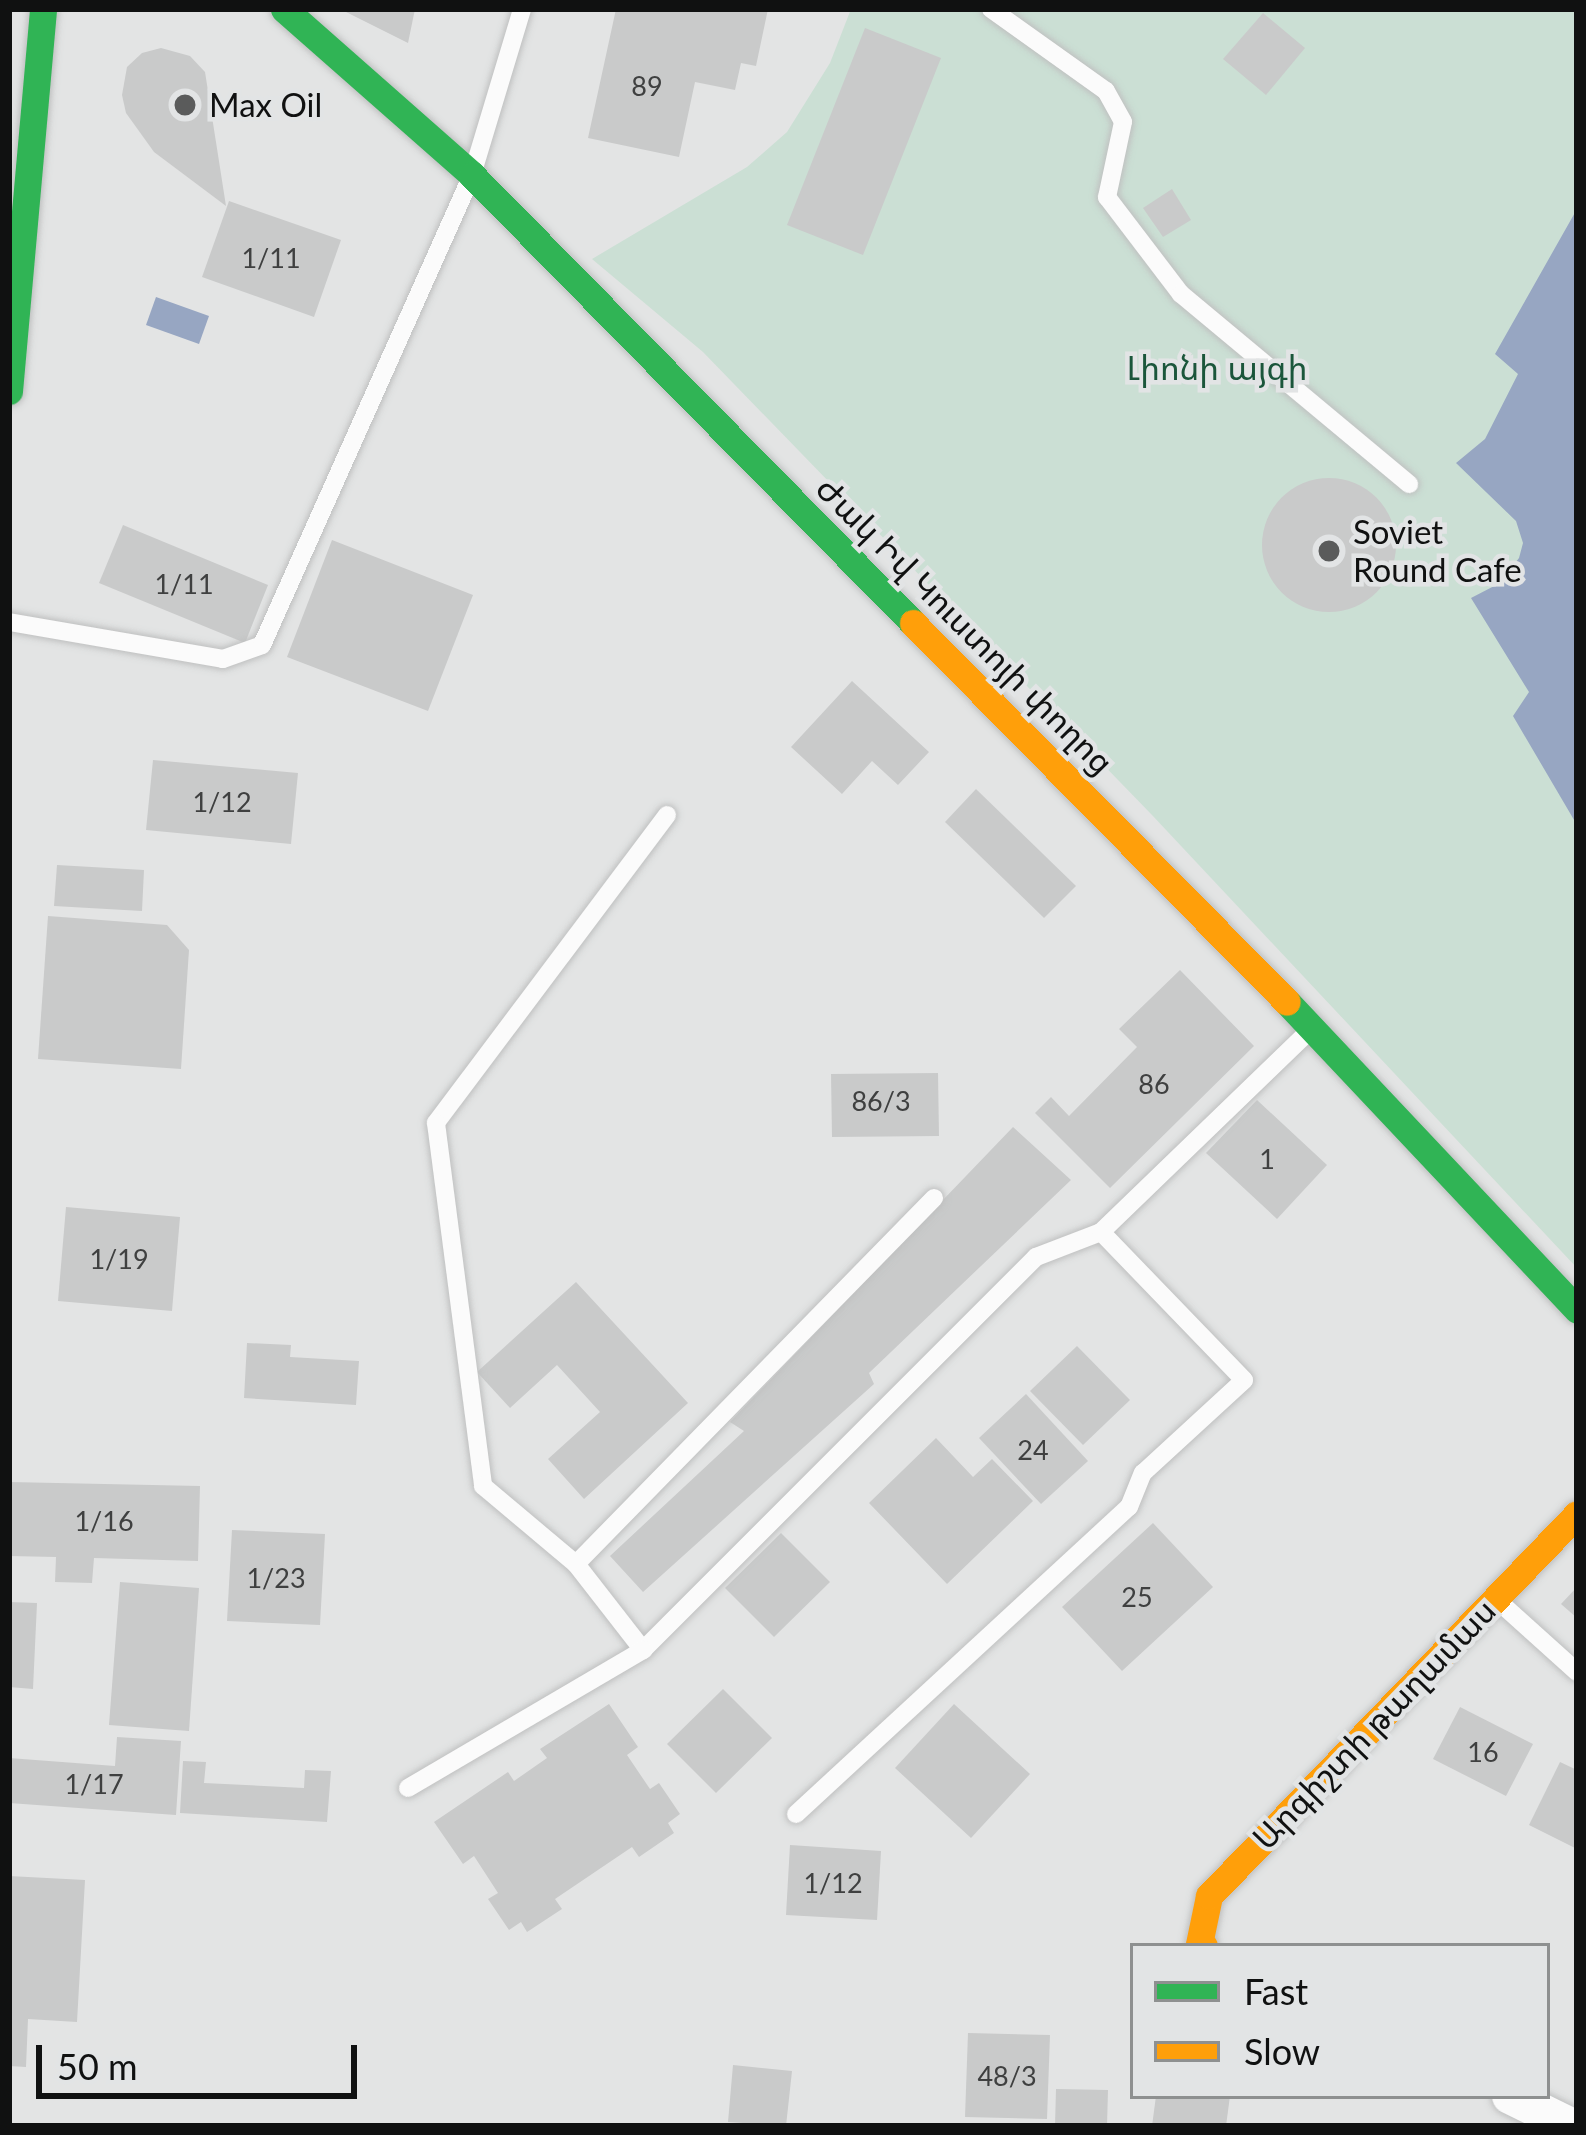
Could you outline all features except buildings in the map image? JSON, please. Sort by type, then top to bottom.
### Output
[{"type":"main road","points":[[9,391],[43,9]]},
{"type":"main road","name":"Ժակ Իվ Կուստոյի փողոց","points":[[284,9],[472,175],[1312,1028],[1577,1310]]},
{"type":"main road","name":"Արգիշտի թաղամաս","points":[[1199,1943],[1209,1896],[1577,1514]]},
{"type":"street","points":[[1516,2099],[1571,2126]]},
{"type":"lane","points":[[9,622],[223,659],[262,645],[472,175],[523,9]]},
{"type":"lane","points":[[992,9],[1106,91],[1123,122],[1107,197],[1180,294],[1409,484]]},
{"type":"lane","points":[[643,1650],[576,1564],[483,1486],[436,1123],[667,815]]},
{"type":"lane","points":[[408,1788],[643,1650],[1036,1257],[1101,1232],[1312,1028]]},
{"type":"lane","points":[[576,1564],[934,1198]]},
{"type":"lane","points":[[796,1814],[1129,1507],[1144,1473],[1244,1381],[1101,1232]]},
{"type":"lane","points":[[1495,1598],[1577,1672]]},
{"type":"green space","name":"Լիոնի այգի","points":[[851,9],[1577,9],[1577,1268],[1152,815],[703,352],[592,259],[747,167],[787,132],[830,63]]},
{"type":"water","points":[[1577,209],[1577,825],[1513,716],[1529,692],[1471,598],[1500,583],[1519,558],[1523,543],[1516,521],[1456,463],[1485,439],[1518,374],[1495,354]]},
{"type":"water","points":[[156,297],[209,316],[199,344],[146,325]]},
{"type":"traffic: fast","points":[[9,391],[43,9]]},
{"type":"traffic: fast","points":[[284,9],[472,175],[913,623]]},
{"type":"traffic: fast","points":[[1287,1002],[1577,1310]]},
{"type":"traffic: slow","points":[[913,623],[1287,1002]]},
{"type":"traffic: slow","points":[[1199,1943],[1209,1896],[1577,1514]]},
{"type":"place","name":"Max Oil","points":[[185,105]]},
{"type":"place","name":"Soviet Round Cafe","points":[[1329,551]]}]
